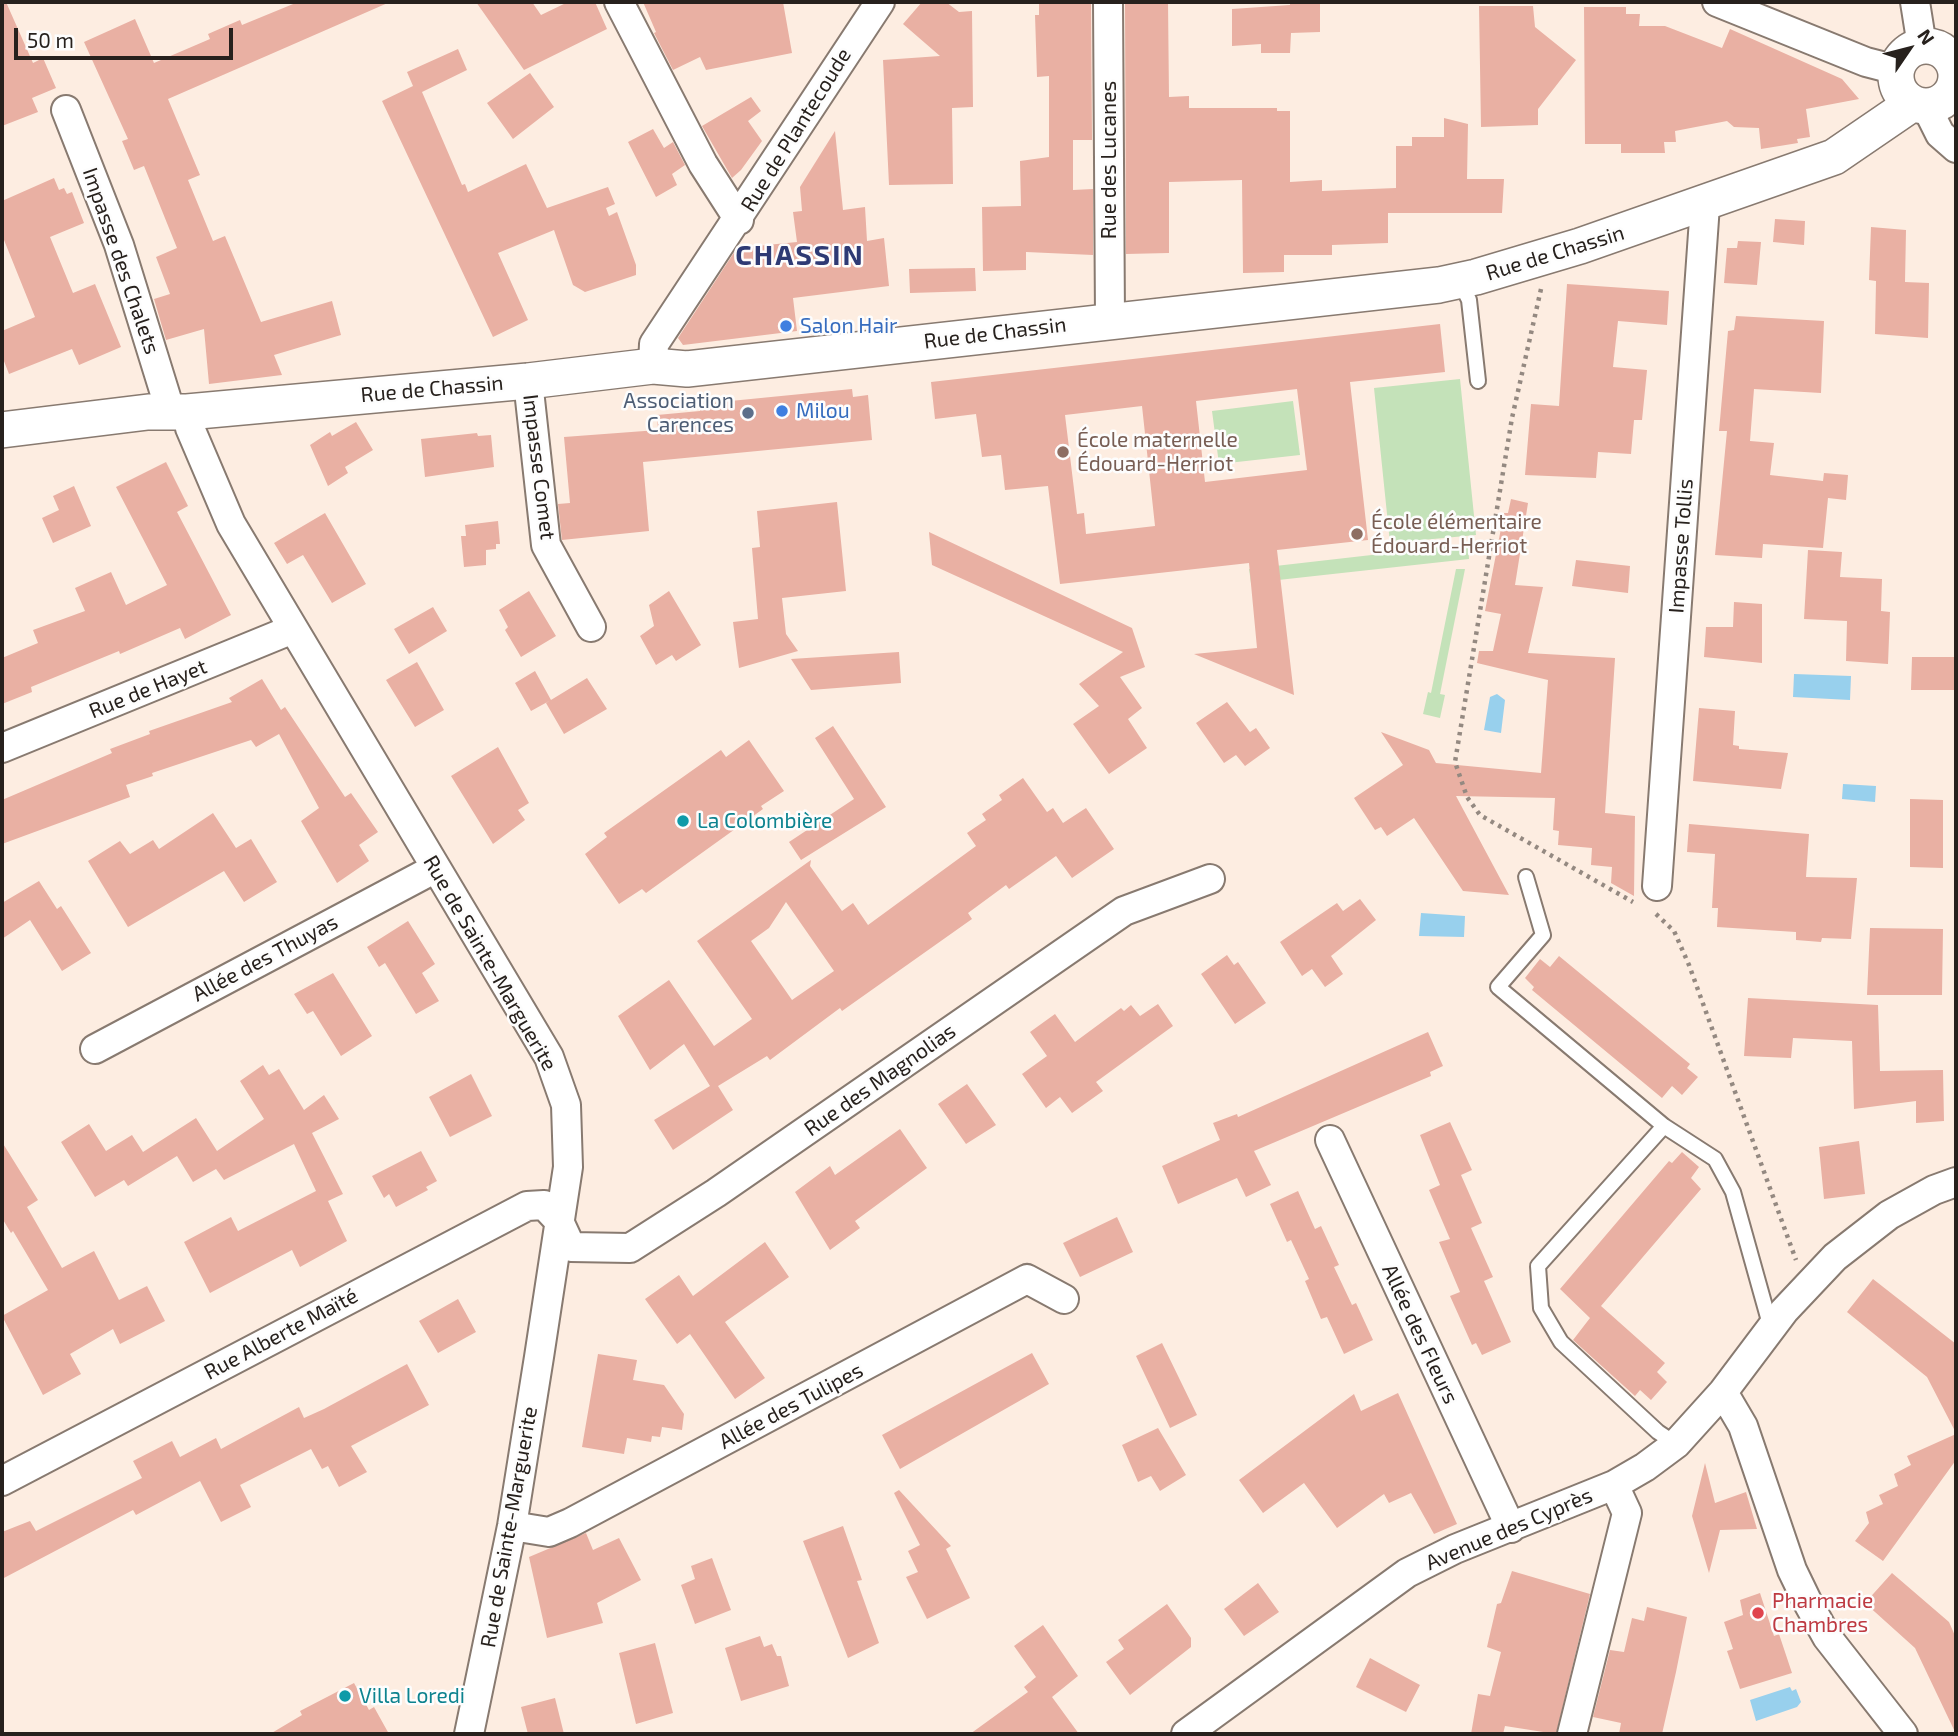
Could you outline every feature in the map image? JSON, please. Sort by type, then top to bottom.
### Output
[{"type":"street","points":[[620,2],[703,163],[739,220]]},
{"type":"street","name":"Rue de Plantecoude","points":[[653,366],[654,344],[739,220],[880,2]]},
{"type":"street","name":"Rue des Lucanes","points":[[1108,2],[1110,319]]},
{"type":"street","points":[[1717,2],[1866,62],[1897,70]]},
{"type":"street","points":[[1915,2],[1922,46]]},
{"type":"street","points":[[1919,104],[1949,95],[1956,79],[1956,70],[1947,54],[1931,46],[1922,46],[1906,54],[1897,70],[1899,89],[1919,104],[1940,134],[1956,148]]},
{"type":"street","name":"Rue de Chassin","points":[[2,430],[148,412],[179,412],[528,381],[653,366],[687,369],[1110,319],[1301,302],[1459,281],[1705,205],[1834,157],[1919,104]]},
{"type":"street","name":"Impasse des Chalets","points":[[66,110],[119,244],[179,412]]},
{"type":"street","name":"Impasse Tollis","points":[[1649,901],[1705,205]]},
{"type":"street","name":"Impasse Comet","points":[[528,381],[546,545],[591,627]]},
{"type":"street","name":"Rue de Sainte-Marguerite","points":[[179,412],[190,428],[231,524],[549,1057],[566,1105],[568,1167],[512,1526],[469,1734]]},
{"type":"street","name":"Rue de Hayet","points":[[2,748],[293,629]]},
{"type":"street","name":"Allée des Thuyas","points":[[94,1049],[436,868]]},
{"type":"street","name":"Rue des Magnolias","points":[[559,1221],[571,1247],[630,1248],[727,1185],[1124,911],[1210,879]]},
{"type":"street","name":"Allée des Fleurs","points":[[1330,1140],[1511,1528]]},
{"type":"street","name":"Avenue des Cyprès","points":[[1186,1734],[1407,1573],[1455,1549],[1614,1485],[1676,1444],[1723,1392],[1811,1280],[1854,1240],[1889,1215],[1934,1190],[1956,1182]]},
{"type":"street","name":"Rue Alberte Maïté","points":[[2,1481],[514,1212],[527,1206],[544,1205],[559,1221]]},
{"type":"street","name":"Allée des Tulipes","points":[[512,1526],[549,1532],[570,1523],[1027,1279],[1064,1299]]},
{"type":"street","points":[[1723,1392],[1743,1426],[1792,1570],[1808,1602],[1828,1637],[1903,1734]]},
{"type":"street","points":[[1572,1734],[1627,1513],[1614,1485]]},
{"type":"lane","points":[[1459,281],[1469,300],[1478,381]]},
{"type":"lane","points":[[1526,877],[1544,935],[1498,987],[1664,1126],[1716,1159],[1733,1192],[1772,1329]]},
{"type":"lane","points":[[1664,1126],[1538,1266],[1541,1308],[1561,1342],[1658,1432],[1676,1444]]},
{"type":"path","points":[[1555,253],[1542,285],[1512,418],[1455,762],[1467,797],[1479,815],[1649,901],[1674,931],[1689,965],[1797,1265]]},
{"type":"green space","points":[[1460,379],[1476,535],[1390,543],[1374,388]]},
{"type":"green space","points":[[1293,401],[1300,455],[1219,464],[1212,411]]},
{"type":"green space","points":[[1468,544],[1469,559],[1251,583],[1249,569]]},
{"type":"green space","points":[[1456,569],[1465,569],[1440,694],[1445,695],[1440,718],[1423,714],[1428,692],[1431,693]]},
{"type":"water","points":[[1794,674],[1851,676],[1850,700],[1793,697]]},
{"type":"water","points":[[1497,694],[1505,700],[1501,733],[1484,730],[1490,697]]},
{"type":"water","points":[[1843,784],[1876,786],[1875,802],[1842,799]]},
{"type":"water","points":[[1421,913],[1465,916],[1464,937],[1419,936]]},
{"type":"water","points":[[1790,1687],[1792,1691],[1796,1689],[1801,1702],[1797,1707],[1756,1721],[1750,1700]]},
{"type":"building","points":[[2,2],[6,2],[33,63],[43,58],[56,88],[32,98],[38,112],[2,126]]},
{"type":"building","points":[[298,2],[390,2],[168,99],[200,175],[188,180],[213,241],[225,236],[261,322],[332,301],[341,335],[274,355],[282,375],[209,384],[204,329],[166,340],[154,299],[170,294],[156,257],[177,248],[144,166],[134,170],[122,141],[128,139],[84,42],[135,19],[154,63],[210,39],[208,34],[240,20],[242,25]]},
{"type":"building","points":[[476,2],[532,2],[541,15],[568,2],[595,2],[607,29],[524,70]]},
{"type":"building","points":[[643,2],[783,2],[792,53],[706,70],[700,57],[673,70],[654,33],[656,32]]},
{"type":"building","points":[[922,2],[946,2],[959,12],[972,11],[973,107],[952,108],[953,184],[889,185],[883,60],[940,56],[903,24]]},
{"type":"building","points":[[1039,2],[1091,2],[1092,140],[1073,140],[1073,190],[1093,189],[1093,255],[1026,252],[1026,270],[983,271],[982,207],[1021,206],[1020,161],[1049,157],[1049,76],[1037,77],[1035,15],[1039,15]]},
{"type":"building","points":[[1125,2],[1168,2],[1169,97],[1189,96],[1189,108],[1277,108],[1277,111],[1290,111],[1290,182],[1322,180],[1322,191],[1396,188],[1396,146],[1412,146],[1412,137],[1444,137],[1444,118],[1468,124],[1467,179],[1504,179],[1502,213],[1388,213],[1388,243],[1332,245],[1332,255],[1284,255],[1284,272],[1243,273],[1242,180],[1169,182],[1169,253],[1126,254]]},
{"type":"building","points":[[1290,2],[1320,2],[1320,32],[1291,33],[1290,53],[1261,53],[1261,44],[1232,46],[1232,9],[1290,5]]},
{"type":"building","points":[[1479,6],[1533,6],[1535,27],[1576,60],[1538,109],[1538,125],[1481,127]]},
{"type":"building","points":[[1584,7],[1626,7],[1626,14],[1640,14],[1639,26],[1665,26],[1722,48],[1730,29],[1842,79],[1859,99],[1806,109],[1810,137],[1797,139],[1798,143],[1761,149],[1759,128],[1734,127],[1727,121],[1675,131],[1676,142],[1664,142],[1665,153],[1621,153],[1621,144],[1585,144]]},
{"type":"building","points":[[458,49],[467,70],[422,92],[462,185],[465,184],[468,192],[526,164],[547,208],[608,187],[615,204],[606,208],[609,216],[617,212],[636,265],[636,275],[585,292],[573,285],[554,230],[498,253],[528,320],[493,337],[382,101],[413,86],[407,72]]},
{"type":"building","points":[[530,73],[554,107],[513,139],[487,103]]},
{"type":"building","points":[[751,97],[761,111],[748,121],[762,141],[732,178],[702,126]]},
{"type":"building","points":[[653,129],[664,148],[673,142],[685,165],[672,174],[677,185],[656,197],[628,142]]},
{"type":"building","points":[[835,131],[843,210],[865,207],[867,241],[884,238],[889,286],[793,298],[797,331],[683,345],[678,338],[737,248],[797,242],[793,212],[802,211],[800,187]]},
{"type":"building","points":[[54,178],[59,190],[64,188],[67,194],[72,192],[84,223],[50,237],[73,293],[95,284],[121,347],[79,365],[72,349],[9,374],[2,356],[2,331],[35,317],[2,235],[2,201]]},
{"type":"building","points":[[1775,219],[1805,221],[1804,245],[1773,242]]},
{"type":"building","points":[[1871,227],[1906,230],[1905,282],[1929,283],[1928,338],[1875,334],[1876,281],[1869,280]]},
{"type":"building","points":[[1738,241],[1761,242],[1757,285],[1724,283],[1727,248],[1737,248]]},
{"type":"building","points":[[975,268],[976,291],[910,293],[909,269]]},
{"type":"building","points":[[1567,284],[1669,291],[1667,325],[1618,321],[1613,367],[1647,370],[1642,420],[1634,420],[1631,454],[1598,452],[1596,478],[1525,475],[1531,404],[1559,406]]},
{"type":"building","points":[[1736,316],[1824,321],[1821,393],[1754,389],[1750,441],[1774,443],[1770,475],[1823,481],[1824,473],[1848,475],[1846,500],[1828,498],[1823,548],[1763,544],[1762,558],[1715,555],[1727,431],[1719,431],[1728,331],[1734,330]]},
{"type":"building","points":[[1440,324],[1445,372],[1350,382],[1368,540],[1277,550],[1294,695],[1194,654],[1257,648],[1249,563],[1060,584],[1048,486],[1005,490],[1001,455],[982,457],[976,414],[935,419],[931,382]],"holes":[[[1297,389],[1307,470],[1205,482],[1196,401]],[[1142,406],[1155,526],[1086,534],[1084,513],[1077,514],[1065,415]]]},
{"type":"building","points":[[852,389],[853,397],[868,395],[872,440],[643,462],[649,531],[562,540],[558,504],[570,503],[564,437],[658,430],[657,415],[700,411],[700,404]]},
{"type":"building","points":[[356,422],[373,450],[345,467],[348,473],[328,486],[310,445],[330,432],[332,436]]},
{"type":"building","points":[[477,433],[478,436],[491,435],[494,467],[425,477],[421,439]]},
{"type":"building","points":[[166,462],[188,506],[177,512],[231,615],[185,639],[180,628],[120,654],[119,651],[31,687],[32,692],[2,704],[2,658],[38,643],[33,630],[85,611],[75,588],[111,572],[126,605],[167,585],[116,487]]},
{"type":"building","points":[[74,486],[91,526],[53,543],[42,518],[59,510],[53,496]]},
{"type":"building","points":[[1511,499],[1528,503],[1515,585],[1543,587],[1528,653],[1615,658],[1605,813],[1635,816],[1634,896],[1611,883],[1612,867],[1591,865],[1592,848],[1558,845],[1559,831],[1553,830],[1555,798],[1456,796],[1509,895],[1463,891],[1414,818],[1387,836],[1381,827],[1375,830],[1354,798],[1403,765],[1381,732],[1429,750],[1436,763],[1541,773],[1548,680],[1477,663],[1479,651],[1493,651],[1501,614],[1485,611],[1504,513],[1508,513]]},
{"type":"building","points":[[837,502],[846,591],[782,598],[786,634],[798,651],[739,668],[733,622],[758,619],[752,548],[760,547],[757,511]]},
{"type":"building","points":[[325,513],[366,584],[332,603],[303,555],[287,564],[274,543]]},
{"type":"building","points":[[498,521],[500,544],[496,544],[496,549],[486,550],[486,565],[464,567],[461,536],[466,536],[465,525]]},
{"type":"building","points":[[929,532],[1132,628],[1145,667],[1120,677],[1142,708],[1128,719],[1147,748],[1109,774],[1073,724],[1099,706],[1079,684],[1123,652],[932,565]]},
{"type":"building","points":[[1808,550],[1842,552],[1840,577],[1882,579],[1881,611],[1890,612],[1888,664],[1846,661],[1847,621],[1804,619]]},
{"type":"building","points":[[1576,560],[1630,566],[1628,593],[1572,586]]},
{"type":"building","points":[[529,591],[556,636],[521,657],[505,630],[508,627],[499,610]]},
{"type":"building","points":[[669,591],[701,645],[676,661],[672,655],[656,665],[640,636],[654,626],[649,605]]},
{"type":"building","points":[[1734,602],[1762,604],[1762,663],[1704,657],[1706,627],[1733,627]]},
{"type":"building","points":[[433,607],[447,631],[409,654],[394,629]]},
{"type":"building","points":[[899,652],[901,683],[811,690],[791,659]]},
{"type":"building","points":[[1912,657],[1956,657],[1956,690],[1911,690]]},
{"type":"building","points":[[417,662],[444,710],[415,727],[386,680]]},
{"type":"building","points":[[535,671],[551,700],[531,711],[515,683]]},
{"type":"building","points":[[587,678],[607,709],[564,734],[546,703]]},
{"type":"building","points":[[262,679],[281,710],[285,707],[345,797],[351,793],[378,832],[359,845],[369,861],[337,883],[301,821],[319,808],[279,734],[256,747],[251,740],[152,773],[153,776],[126,785],[130,797],[2,844],[2,800],[112,753],[110,749],[150,734],[149,731],[232,702],[229,698]]},
{"type":"building","points":[[1227,702],[1250,732],[1256,728],[1270,748],[1245,766],[1236,755],[1224,763],[1196,723]]},
{"type":"building","points":[[1699,708],[1735,711],[1733,745],[1739,746],[1739,749],[1788,753],[1781,789],[1693,781]]},
{"type":"building","points":[[833,726],[886,807],[801,860],[789,842],[854,799],[815,738]]},
{"type":"building","name":"La Colombière","points":[[749,740],[784,791],[646,893],[642,889],[619,904],[585,854],[607,837],[604,833],[721,750],[726,757]]},
{"type":"building","points":[[498,747],[529,803],[518,810],[525,820],[493,844],[451,776]]},
{"type":"building","points":[[1023,778],[1047,812],[1053,808],[1063,823],[1086,808],[1114,849],[1072,878],[1056,856],[1009,889],[1006,885],[968,913],[972,919],[842,1011],[840,1008],[770,1060],[767,1056],[718,1086],[733,1110],[673,1150],[654,1120],[710,1086],[684,1044],[650,1070],[618,1016],[669,980],[714,1046],[752,1019],[697,941],[811,860],[810,866],[842,911],[853,903],[868,925],[976,846],[967,833],[986,820],[982,814],[1002,800],[999,795]],"holes":[[[786,902],[834,971],[792,1000],[751,941],[769,928]]]},
{"type":"building","points":[[1910,799],[1943,800],[1943,868],[1910,867]]},
{"type":"building","points":[[213,813],[236,848],[251,839],[277,882],[244,902],[224,871],[128,927],[88,861],[120,841],[130,854],[153,840],[159,849]]},
{"type":"building","points":[[1689,824],[1809,834],[1806,877],[1857,878],[1851,939],[1822,938],[1821,942],[1796,940],[1796,932],[1717,927],[1718,908],[1712,908],[1715,854],[1687,852]]},
{"type":"building","points":[[39,881],[57,909],[61,906],[91,953],[62,971],[30,920],[2,939],[2,903]]},
{"type":"building","points":[[1360,899],[1376,920],[1331,956],[1343,974],[1325,987],[1312,969],[1302,976],[1280,942],[1337,903],[1343,911]]},
{"type":"building","points":[[408,921],[435,964],[422,973],[439,1001],[416,1014],[385,963],[379,967],[367,947]]},
{"type":"building","points":[[1870,928],[1943,929],[1942,995],[1867,995]]},
{"type":"building","points":[[1227,955],[1234,965],[1238,962],[1266,1003],[1235,1024],[1201,974]]},
{"type":"building","points":[[1559,956],[1690,1064],[1687,1068],[1698,1077],[1682,1095],[1672,1086],[1662,1098],[1532,990],[1534,987],[1525,978],[1540,959],[1550,967]]},
{"type":"building","points":[[333,973],[372,1036],[341,1056],[313,1011],[307,1014],[294,994]]},
{"type":"building","points":[[1748,998],[1878,1005],[1880,1071],[1943,1070],[1944,1121],[1916,1123],[1916,1101],[1854,1109],[1852,1041],[1793,1038],[1791,1058],[1744,1056]]},
{"type":"building","points":[[1158,1004],[1173,1026],[1096,1082],[1103,1091],[1072,1113],[1060,1097],[1046,1108],[1022,1074],[1047,1056],[1030,1032],[1055,1014],[1075,1042],[1121,1008],[1124,1011],[1131,1005],[1140,1016]]},
{"type":"building","points":[[1428,1032],[1443,1066],[1430,1072],[1431,1076],[1254,1151],[1271,1185],[1246,1197],[1237,1178],[1178,1204],[1162,1166],[1220,1140],[1213,1123],[1237,1114],[1238,1117]]},
{"type":"building","points":[[263,1065],[269,1075],[279,1069],[304,1110],[324,1095],[339,1119],[312,1133],[343,1194],[328,1201],[347,1241],[300,1267],[292,1250],[210,1293],[184,1242],[231,1217],[238,1231],[316,1191],[294,1144],[224,1180],[216,1169],[193,1182],[177,1156],[128,1186],[124,1180],[95,1197],[61,1142],[89,1124],[106,1151],[132,1135],[143,1152],[196,1118],[217,1151],[264,1119],[240,1081]]},
{"type":"building","points":[[471,1074],[492,1116],[450,1137],[429,1097]]},
{"type":"building","points":[[967,1084],[996,1125],[966,1144],[938,1104]]},
{"type":"building","points":[[1450,1122],[1472,1170],[1461,1175],[1482,1223],[1471,1228],[1493,1277],[1484,1281],[1511,1342],[1482,1355],[1476,1343],[1472,1345],[1450,1296],[1460,1292],[1439,1242],[1450,1239],[1429,1190],[1440,1185],[1420,1135]]},
{"type":"building","points":[[900,1129],[927,1168],[855,1221],[860,1228],[830,1250],[795,1192],[830,1166],[835,1175]]},
{"type":"building","points":[[1859,1141],[1865,1194],[1824,1199],[1819,1147]]},
{"type":"building","points":[[2,1142],[38,1200],[27,1207],[62,1268],[94,1251],[119,1300],[147,1286],[165,1321],[120,1344],[113,1329],[70,1354],[81,1374],[43,1395],[2,1316],[48,1290],[13,1231],[11,1233],[2,1218]]},
{"type":"building","points":[[421,1151],[437,1181],[426,1187],[428,1190],[396,1207],[389,1194],[384,1198],[372,1176]]},
{"type":"building","points":[[1682,1152],[1699,1167],[1691,1178],[1701,1189],[1601,1306],[1665,1363],[1657,1372],[1667,1382],[1651,1400],[1640,1390],[1635,1396],[1573,1340],[1590,1318],[1560,1289],[1669,1161],[1672,1163]]},
{"type":"building","points":[[1298,1191],[1315,1229],[1321,1226],[1339,1265],[1334,1267],[1352,1305],[1356,1303],[1373,1340],[1344,1354],[1327,1317],[1321,1319],[1305,1281],[1309,1279],[1291,1240],[1287,1242],[1270,1204]]},
{"type":"building","points":[[1117,1217],[1133,1252],[1080,1277],[1063,1243]]},
{"type":"building","points":[[765,1242],[789,1277],[725,1322],[765,1378],[735,1399],[690,1334],[677,1344],[645,1299],[679,1275],[693,1296]]},
{"type":"building","points":[[1873,1279],[1956,1344],[1956,1433],[1927,1377],[1847,1312]]},
{"type":"building","points":[[458,1299],[476,1332],[438,1353],[419,1321]]},
{"type":"building","points":[[1162,1343],[1197,1415],[1170,1428],[1136,1356]]},
{"type":"building","points":[[1032,1353],[1049,1384],[900,1469],[882,1435]]},
{"type":"building","points":[[598,1354],[637,1360],[633,1380],[664,1385],[684,1414],[682,1430],[662,1427],[660,1437],[652,1436],[651,1442],[627,1438],[624,1454],[582,1447]]},
{"type":"building","points":[[407,1364],[429,1405],[351,1446],[367,1472],[339,1487],[328,1466],[322,1469],[311,1449],[240,1485],[251,1507],[221,1522],[200,1481],[136,1515],[133,1510],[2,1579],[2,1532],[30,1521],[36,1531],[142,1478],[133,1461],[172,1441],[180,1457],[216,1438],[221,1449],[299,1407],[304,1418],[324,1409]]},
{"type":"building","points":[[1398,1393],[1457,1524],[1434,1534],[1411,1493],[1389,1503],[1384,1494],[1337,1528],[1304,1483],[1263,1513],[1239,1480],[1354,1394],[1361,1411]]},
{"type":"building","points":[[1158,1428],[1186,1475],[1160,1491],[1151,1476],[1138,1482],[1122,1445]]},
{"type":"building","points":[[1956,1434],[1956,1460],[1883,1561],[1855,1541],[1869,1523],[1866,1512],[1883,1504],[1879,1495],[1898,1486],[1894,1474],[1911,1465],[1907,1456]]},
{"type":"building","points":[[1705,1463],[1715,1503],[1746,1492],[1757,1529],[1720,1530],[1709,1573],[1692,1516]]},
{"type":"building","points":[[899,1490],[951,1546],[946,1549],[970,1598],[927,1619],[906,1577],[918,1572],[908,1551],[920,1545],[894,1493]]},
{"type":"building","points":[[843,1526],[862,1580],[857,1581],[879,1643],[848,1658],[803,1541]]},
{"type":"building","points":[[586,1533],[593,1550],[619,1538],[641,1580],[597,1603],[603,1623],[547,1638],[529,1557]]},
{"type":"building","points":[[712,1558],[731,1610],[695,1624],[681,1585],[695,1579],[691,1566]]},
{"type":"building","points":[[1512,1571],[1590,1594],[1556,1734],[1505,1726],[1503,1734],[1471,1734],[1478,1694],[1490,1696],[1501,1652],[1487,1647],[1497,1604],[1501,1603]]},
{"type":"building","points":[[1892,1573],[1949,1622],[1956,1638],[1956,1734],[1915,1648],[1865,1603]]},
{"type":"building","points":[[1258,1583],[1279,1612],[1244,1636],[1224,1609]]},
{"type":"building","points":[[1760,1593],[1774,1636],[1779,1634],[1792,1673],[1740,1689],[1727,1651],[1733,1649],[1724,1622],[1743,1615],[1740,1600]]},
{"type":"building","points":[[1167,1604],[1191,1638],[1191,1647],[1130,1695],[1106,1662],[1124,1649],[1118,1640]]},
{"type":"building","points":[[1647,1607],[1687,1617],[1676,1672],[1662,1734],[1619,1734],[1621,1723],[1593,1717],[1610,1650],[1624,1652],[1632,1618],[1644,1621]]},
{"type":"building","points":[[1043,1625],[1078,1676],[1052,1697],[1079,1734],[970,1734],[1028,1692],[1024,1687],[1036,1677],[1014,1646]]},
{"type":"building","points":[[760,1636],[764,1647],[772,1644],[777,1656],[781,1656],[789,1686],[741,1701],[725,1648]]},
{"type":"building","points":[[655,1643],[673,1713],[636,1724],[619,1653]]},
{"type":"building","points":[[1370,1658],[1420,1685],[1406,1712],[1356,1687]]},
{"type":"building","name":"Villa Loredi","points":[[354,1683],[369,1710],[374,1707],[389,1734],[270,1734],[302,1715],[300,1711]]},
{"type":"building","points":[[555,1698],[564,1734],[528,1734],[521,1707]]},
{"type":"place","name":"Salon Hair","points":[[786,326]]},
{"type":"place","name":"Milou","points":[[782,411]]},
{"type":"place","name":"Association Carences","points":[[748,413]]},
{"type":"place","name":"École maternelle Édouard-Herriot","points":[[1063,452]]},
{"type":"place","name":"École élémentaire Édouard-Herriot","points":[[1357,534]]},
{"type":"place","name":"La Colombière","points":[[683,821]]},
{"type":"place","name":"Pharmacie Chambres","points":[[1758,1613]]},
{"type":"place","name":"Villa Loredi","points":[[345,1696]]},
{"type":"district","name":"CHASSIN","points":[[800,256]]}]
